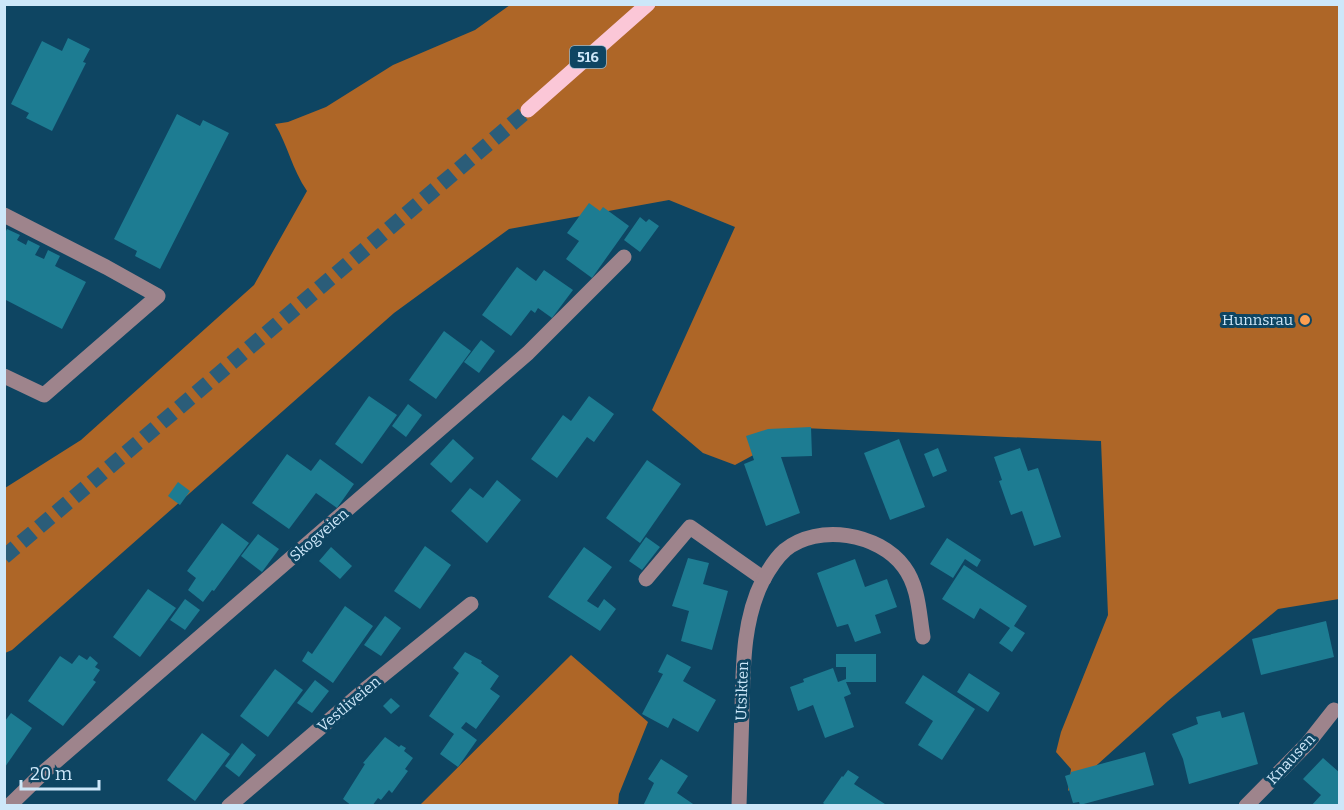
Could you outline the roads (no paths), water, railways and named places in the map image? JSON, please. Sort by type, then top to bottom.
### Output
[{"type":"main road","name":"516","points":[[528,110],[648,4]]},
{"type":"street","points":[[4,215],[158,296],[44,394],[4,376]]},
{"type":"street","name":"Skogveien","points":[[9,806],[46,771],[528,353],[624,257]]},
{"type":"street","points":[[646,579],[690,527],[764,579]]},
{"type":"street","name":"Utsikten","points":[[739,806],[744,651],[753,605],[764,579],[784,550],[812,536],[847,535],[882,547],[904,567],[916,590],[923,637]]},
{"type":"street","name":"Vestliveien","points":[[229,806],[367,688],[471,604]]},
{"type":"street","name":"Knausen","points":[[1246,806],[1308,743],[1334,710]]},
{"type":"tunnel","points":[[4,557],[528,110]]},
{"type":"place","name":"Hunnsrau","points":[[1305,320]]}]
